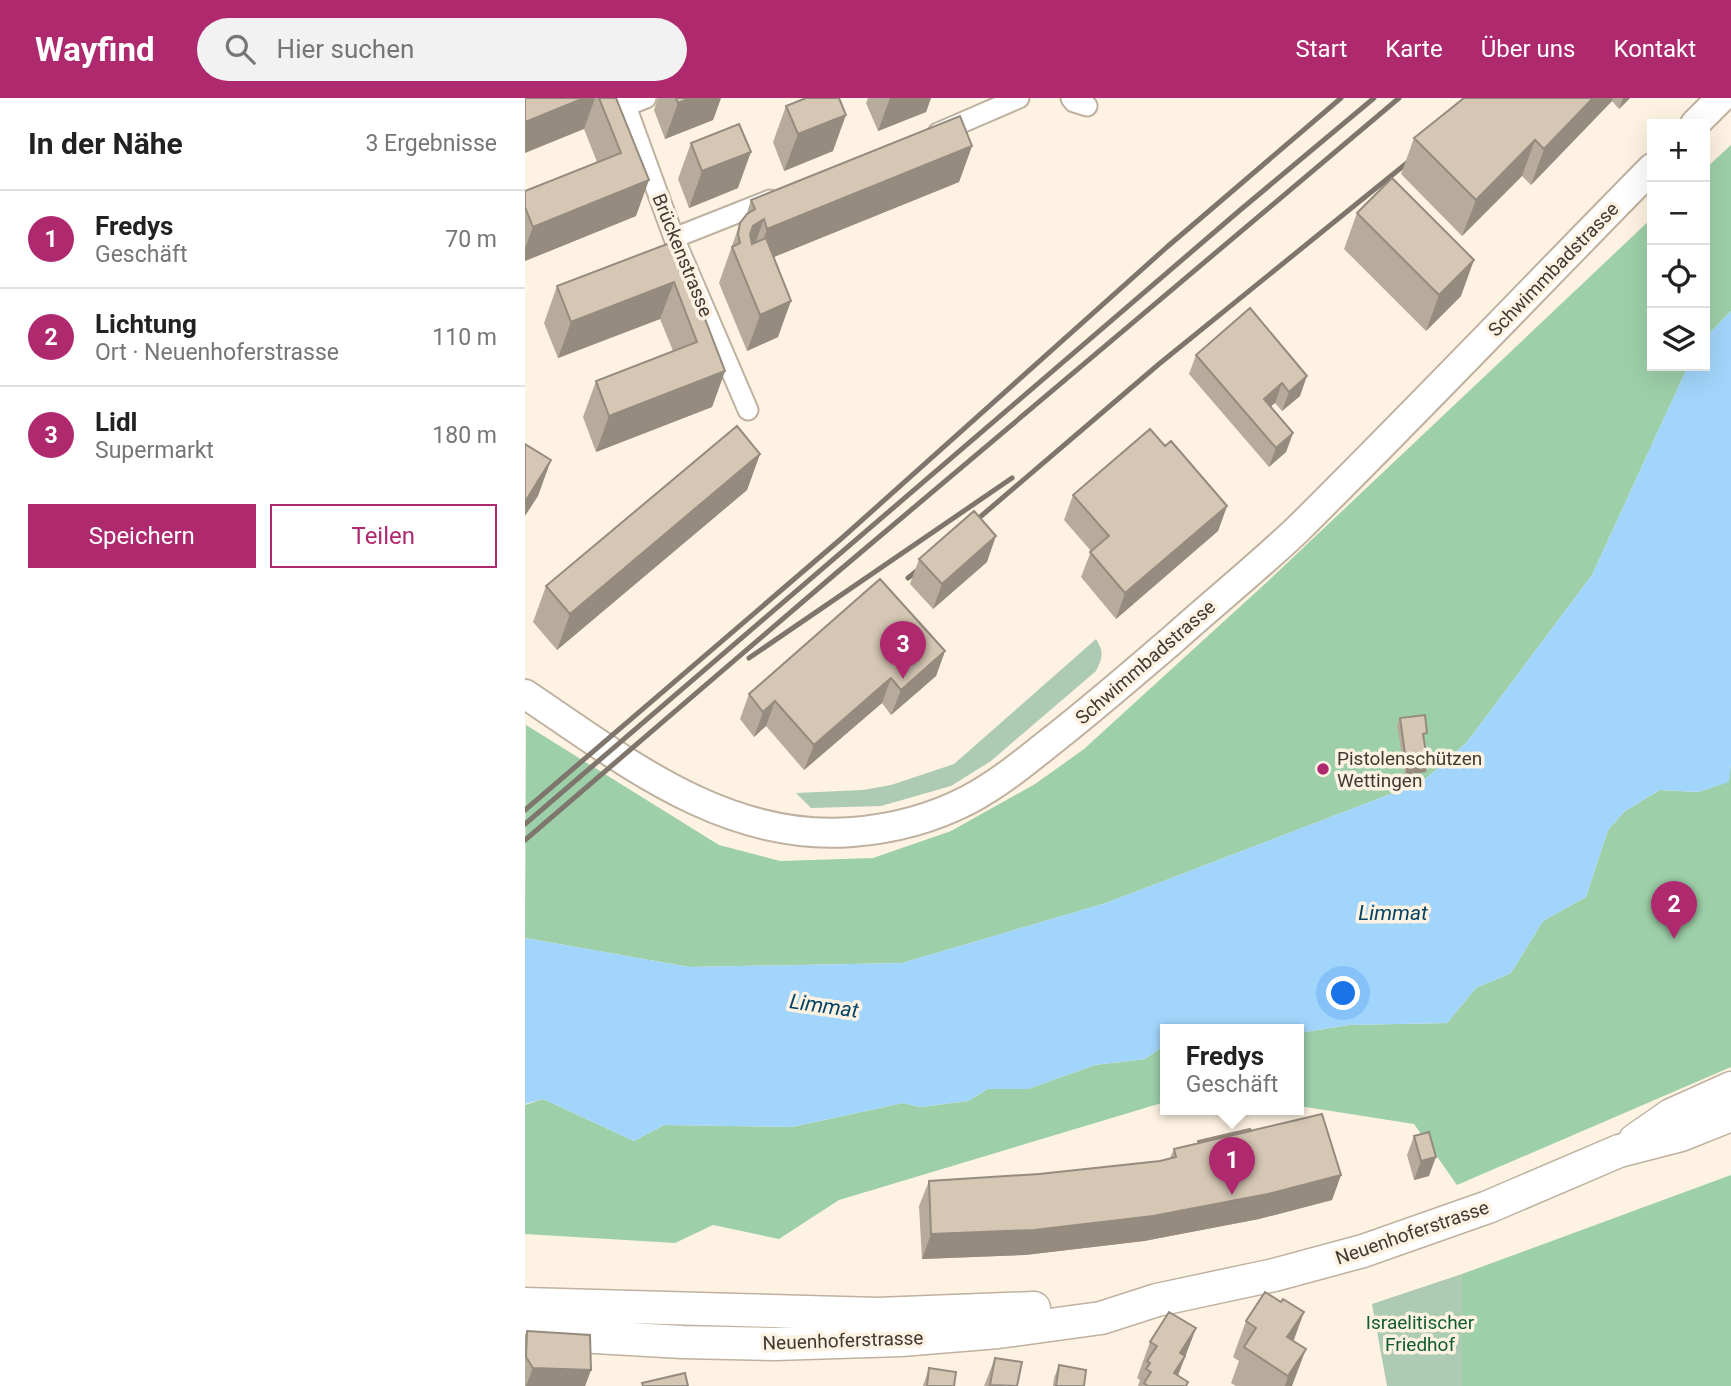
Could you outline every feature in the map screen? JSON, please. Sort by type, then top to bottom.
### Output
[{"type":"main road","points":[[1700,119],[1721,98]]},
{"type":"main road","name":"Schwimmbadstrasse","points":[[525,694],[658,781],[698,803],[735,818],[770,826],[829,832],[886,828],[927,817],[968,800],[1004,779],[1076,721],[1295,531],[1647,173]]},
{"type":"main road","name":"Neuenhoferstrasse","points":[[1619,1151],[1671,1115],[1731,1088]]},
{"type":"main road","name":"Neuenhoferstrasse","points":[[525,1333],[775,1344],[901,1340],[998,1332],[1101,1318],[1157,1300],[1274,1275],[1363,1251],[1488,1207],[1619,1151],[1681,1135],[1731,1115]]},
{"type":"main road","name":"Neuenhoferstrasse","points":[[525,1304],[878,1314],[1157,1300]]},
{"type":"street","points":[[624,102],[646,98]]},
{"type":"street","points":[[923,139],[1019,98]]},
{"type":"street","name":"Brückenstrasse","points":[[624,102],[674,238],[748,410]]},
{"type":"street","points":[[674,238],[793,190]]},
{"type":"green space","points":[[1731,145],[1731,311],[1710,333],[1710,182],[1710,164]]},
{"type":"green space","points":[[1647,223],[1647,371],[1686,371],[1592,575],[1467,742],[1422,782],[1106,903],[902,963],[689,967],[525,938],[526,725],[719,845],[780,861],[873,858],[951,831],[1035,784],[1084,749],[1267,582]]},
{"type":"green space","points":[[1096,639],[1102,655],[1096,671],[991,761],[951,786],[881,806],[811,808],[796,793],[863,790],[891,785],[954,764]]},
{"type":"green space","points":[[1731,765],[1731,1067],[1457,1185],[1414,1124],[1304,1107],[1304,1032],[1349,1025],[1447,1023],[1476,988],[1511,973],[1543,921],[1586,897],[1608,830],[1625,811],[1660,790],[1698,792],[1728,782]]},
{"type":"green space","points":[[1160,1048],[1160,1104],[839,1200],[779,1239],[713,1225],[675,1243],[525,1234],[525,1105],[543,1099],[634,1141],[664,1125],[792,1127],[903,1103],[920,1107],[968,1101],[988,1089],[1028,1089],[1095,1065],[1145,1059]]},
{"type":"green space","points":[[1731,1175],[1731,1386],[1462,1386],[1462,1274]]},
{"type":"green space","name":"Israelitischer Friedhof","points":[[1462,1274],[1462,1386],[1387,1386],[1372,1304]]},
{"type":"water","name":"Limmat","points":[[1731,311],[1729,782],[1698,792],[1660,790],[1625,811],[1608,830],[1586,897],[1543,921],[1511,973],[1476,988],[1447,1023],[1349,1025],[1304,1032],[1304,1024],[1160,1024],[1160,1048],[1145,1059],[1095,1065],[1028,1089],[988,1089],[968,1101],[920,1107],[903,1103],[792,1127],[664,1125],[634,1141],[543,1099],[525,1104],[525,938],[689,967],[902,963],[1106,903],[1422,782],[1467,742],[1592,575],[1686,371],[1710,371],[1710,333]]},
{"type":"building","points":[[525,98],[584,98],[525,122]]},
{"type":"building","points":[[599,98],[616,98],[649,180],[533,227],[525,207],[525,191],[621,153]]},
{"type":"building","points":[[676,98],[690,98],[678,103]]},
{"type":"building","points":[[806,98],[839,98],[846,115],[798,134],[786,106]]},
{"type":"building","points":[[1464,98],[1593,98],[1544,149],[1535,140],[1476,200],[1414,138]]},
{"type":"building","points":[[960,116],[972,146],[767,229],[764,219],[753,226],[750,234],[752,244],[766,238],[791,301],[760,315],[732,247],[740,243],[740,223],[755,209],[751,200]]},
{"type":"building","points":[[739,124],[751,152],[702,171],[691,143]]},
{"type":"building","points":[[1392,178],[1474,260],[1439,295],[1357,213]]},
{"type":"building","points":[[675,241],[725,371],[609,416],[596,381],[697,342],[674,282],[571,322],[557,286]]},
{"type":"building","points":[[1250,308],[1307,376],[1289,392],[1282,383],[1264,399],[1293,433],[1276,448],[1196,355]]},
{"type":"building","points":[[737,426],[760,454],[570,614],[546,586]]},
{"type":"building","points":[[1150,429],[1165,446],[1171,441],[1227,506],[1125,593],[1090,552],[1109,536],[1073,495]]},
{"type":"building","points":[[525,444],[551,460],[525,502]]},
{"type":"building","points":[[974,511],[996,536],[942,584],[919,559]]},
{"type":"building","points":[[880,579],[945,651],[901,690],[891,678],[814,745],[775,701],[763,712],[749,694]]},
{"type":"building","points":[[1425,715],[1427,733],[1423,734],[1428,765],[1407,768],[1400,718]]},
{"type":"building","points":[[1322,1114],[1341,1175],[1268,1194],[1153,1216],[1034,1230],[931,1234],[929,1181],[1039,1174],[1160,1161],[1176,1157],[1174,1149]]},
{"type":"building","points":[[1250,1129],[1251,1131],[1198,1143],[1198,1141]]},
{"type":"building","points":[[1429,1132],[1436,1157],[1421,1161],[1414,1136]]},
{"type":"building","points":[[1265,1292],[1304,1312],[1287,1337],[1306,1349],[1288,1376],[1244,1347],[1256,1328],[1246,1321]]},
{"type":"building","points":[[1169,1312],[1196,1328],[1180,1353],[1185,1356],[1174,1373],[1188,1382],[1186,1386],[1148,1386],[1144,1383],[1151,1372],[1146,1369],[1150,1363],[1147,1361],[1157,1346],[1150,1342]]},
{"type":"building","points":[[527,1331],[590,1335],[591,1370],[533,1368],[526,1357]]},
{"type":"building","points":[[995,1358],[1022,1362],[1017,1386],[990,1385]]},
{"type":"building","points":[[1059,1365],[1086,1370],[1084,1386],[1056,1386]]},
{"type":"building","points":[[929,1368],[956,1372],[954,1386],[927,1386]]},
{"type":"building","points":[[685,1373],[688,1386],[643,1386],[642,1383]]},
{"type":"railway","points":[[525,810],[842,538],[1167,247],[1341,98]]},
{"type":"railway","points":[[525,824],[1374,98]]},
{"type":"railway","points":[[525,840],[1399,98]]},
{"type":"railway","points":[[966,529],[1159,364],[1418,154]]},
{"type":"railway","points":[[749,658],[1012,478]]},
{"type":"railway","points":[[908,578],[929,561]]},
{"type":"place","name":"Lidl","points":[[903,679]]},
{"type":"place","name":"Pistolenschützen Wettingen","points":[[1323,769]]},
{"type":"place","name":"Lichtung","points":[[1674,939]]},
{"type":"place","name":"Fredys","points":[[1232,1195]]}]
